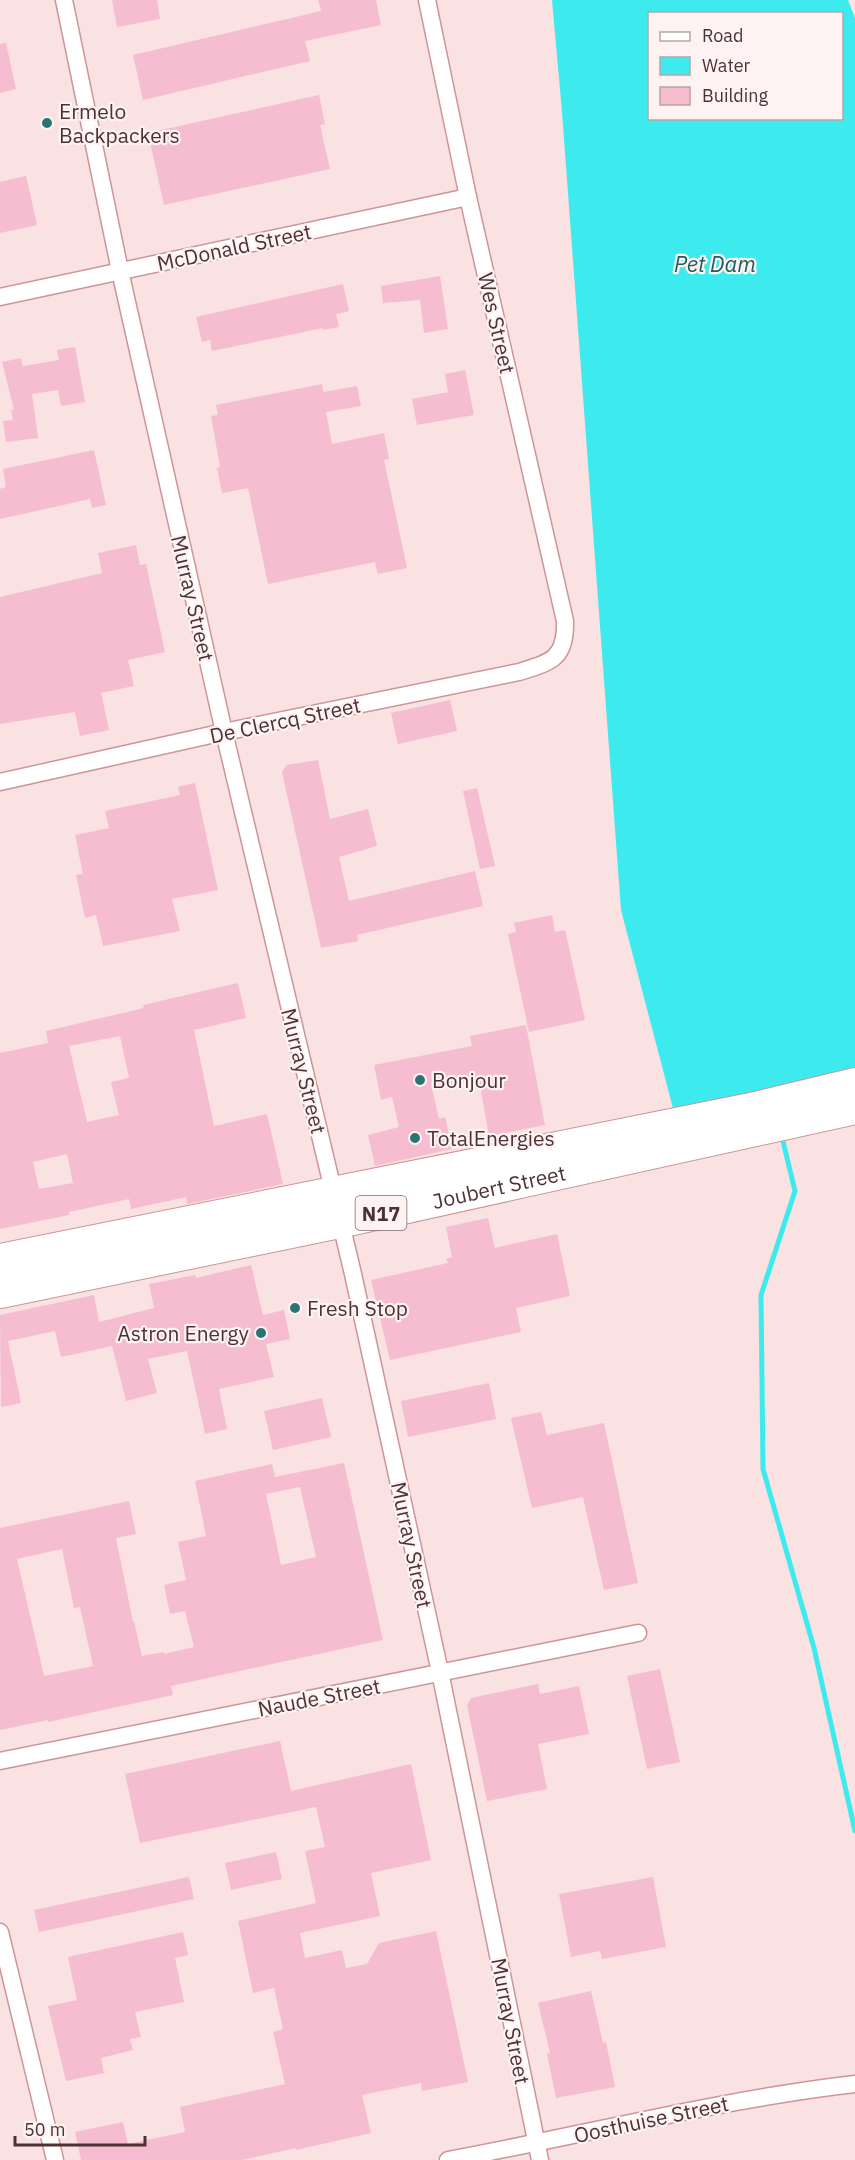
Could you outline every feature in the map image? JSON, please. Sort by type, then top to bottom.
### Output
[{"type":"highway","name":"Joubert Street","points":[[0,1292],[339,1222],[809,1106],[855,1084]]},
{"type":"highway","name":"Joubert Street","points":[[809,1106],[855,1108]]},
{"type":"highway","name":"Joubert Street","points":[[0,1260],[333,1192],[759,1119]]},
{"type":"street","name":"Murray Street","points":[[64,0],[120,271],[224,732],[353,1274],[440,1672],[538,2152]]},
{"type":"street","name":"Wes Street","points":[[427,0],[468,197],[566,621],[563,646]]},
{"type":"street","name":"McDonald Street","points":[[0,297],[468,197]]},
{"type":"street","name":"De Clercq Street","points":[[0,783],[224,732],[519,672],[549,662],[563,646]]},
{"type":"street","name":"Naude Street","points":[[0,1761],[638,1633]]},
{"type":"street","points":[[0,1932],[55,2160]]},
{"type":"street","name":"Oosthuise Street","points":[[448,2160],[538,2152],[724,2103],[800,2090],[855,2084]]},
{"type":"water","name":"Pet Dam","points":[[552,0],[848,0],[855,18],[855,1067],[674,1112],[621,910]]},
{"type":"building","points":[[112,0],[157,0],[160,19],[117,27]]},
{"type":"building","points":[[318,0],[376,0],[381,25],[305,41],[310,61],[143,100],[133,55],[321,11]]},
{"type":"building","points":[[6,43],[16,89],[0,93],[0,44]]},
{"type":"building","points":[[319,95],[325,124],[320,125],[330,169],[164,205],[148,133]]},
{"type":"building","points":[[26,176],[37,225],[0,233],[0,182]]},
{"type":"building","points":[[440,276],[448,329],[424,333],[420,300],[383,303],[381,286]]},
{"type":"building","points":[[343,284],[349,311],[336,314],[339,327],[323,330],[323,328],[212,351],[210,340],[202,342],[196,317]]},
{"type":"building","points":[[75,347],[85,402],[61,406],[58,390],[32,394],[38,438],[6,442],[3,421],[13,420],[11,410],[14,410],[2,362],[21,358],[23,366],[59,360],[57,350]]},
{"type":"building","points":[[465,370],[474,415],[417,425],[412,399],[448,392],[445,374]]},
{"type":"building","points":[[322,384],[323,392],[357,386],[361,406],[326,412],[332,444],[384,433],[389,459],[384,460],[407,568],[378,574],[375,562],[268,584],[248,488],[222,493],[211,416],[218,415],[216,405]]},
{"type":"building","points":[[94,450],[106,505],[92,508],[90,499],[0,519],[0,489],[6,487],[3,469]]},
{"type":"building","points":[[136,545],[140,565],[146,564],[165,652],[128,660],[134,686],[101,693],[109,730],[80,736],[75,712],[0,724],[0,597],[102,573],[98,553]]},
{"type":"building","points":[[450,700],[457,731],[398,744],[391,713]]},
{"type":"building","points":[[318,760],[330,819],[368,809],[377,846],[339,857],[349,901],[475,871],[483,906],[357,935],[358,941],[321,948],[282,772],[287,765]]},
{"type":"building","points":[[195,783],[218,890],[172,899],[180,931],[103,946],[96,915],[85,918],[76,875],[83,874],[75,835],[109,828],[105,811],[180,795],[178,787]]},
{"type":"building","points":[[477,788],[495,866],[480,869],[463,791]]},
{"type":"building","points":[[552,915],[555,932],[565,930],[585,1020],[529,1032],[508,934],[516,932],[514,923]]},
{"type":"building","points":[[238,983],[246,1018],[194,1030],[214,1126],[267,1114],[283,1184],[187,1204],[186,1197],[131,1209],[129,1199],[69,1212],[69,1215],[0,1229],[0,1053],[48,1043],[46,1031],[144,1008],[143,1005]],"holes":[[[120,1036],[129,1078],[111,1082],[119,1115],[87,1122],[69,1046]],[[67,1154],[73,1183],[39,1189],[33,1162]]]},
{"type":"building","points":[[526,1025],[545,1125],[489,1136],[479,1080],[432,1089],[439,1119],[445,1117],[452,1149],[375,1166],[368,1135],[399,1127],[392,1097],[381,1100],[374,1065],[472,1046],[470,1036]]},
{"type":"building","points":[[488,1218],[495,1248],[557,1234],[570,1296],[516,1308],[521,1332],[390,1360],[371,1280],[448,1263],[446,1259],[452,1257],[446,1227]]},
{"type":"building","points":[[251,1265],[263,1315],[284,1310],[290,1339],[266,1344],[274,1377],[219,1389],[227,1429],[205,1434],[187,1351],[148,1359],[157,1393],[126,1401],[112,1346],[61,1357],[55,1331],[8,1341],[21,1403],[1,1407],[0,1315],[94,1295],[99,1322],[154,1308],[149,1284],[195,1275],[196,1278]]},
{"type":"building","points":[[489,1383],[496,1419],[408,1437],[401,1401]]},
{"type":"building","points":[[322,1398],[331,1437],[273,1450],[264,1411]]},
{"type":"building","points":[[541,1412],[547,1435],[604,1423],[638,1583],[604,1590],[583,1497],[532,1508],[511,1418]]},
{"type":"building","points":[[344,1463],[383,1640],[171,1686],[173,1695],[0,1730],[0,1528],[129,1501],[136,1534],[116,1538],[133,1622],[142,1656],[164,1652],[164,1654],[194,1647],[185,1611],[170,1614],[164,1585],[186,1580],[178,1542],[206,1536],[195,1481],[272,1464],[275,1477]],"holes":[[[300,1487],[316,1557],[281,1565],[266,1494]],[[62,1549],[74,1608],[80,1607],[93,1666],[44,1676],[17,1559]]]},
{"type":"building","points":[[660,1669],[680,1762],[647,1769],[627,1676]]},
{"type":"building","points":[[538,1684],[540,1694],[579,1686],[589,1734],[538,1744],[547,1789],[487,1801],[467,1705],[471,1698]]},
{"type":"building","points":[[280,1741],[291,1791],[411,1764],[431,1860],[371,1873],[380,1916],[300,1933],[305,1958],[342,1950],[346,1968],[367,1964],[379,1943],[436,1931],[468,2082],[422,2091],[421,2083],[362,2095],[371,2133],[296,2150],[296,2148],[242,2160],[81,2160],[75,2132],[123,2122],[128,2144],[185,2132],[180,2107],[285,2084],[273,2032],[283,2029],[274,1988],[253,1993],[238,1921],[316,1903],[305,1851],[325,1847],[316,1807],[140,1843],[125,1774]]},
{"type":"building","points":[[276,1852],[282,1879],[231,1890],[225,1863]]},
{"type":"building","points":[[189,1877],[194,1899],[39,1932],[34,1910]]},
{"type":"building","points":[[653,1877],[666,1947],[602,1959],[600,1951],[571,1957],[559,1894]]},
{"type":"building","points":[[183,1932],[188,1955],[175,1958],[184,2002],[135,2012],[141,2037],[130,2039],[133,2050],[101,2058],[104,2073],[66,2081],[48,2006],[77,2000],[68,1957]]},
{"type":"building","points":[[591,1991],[603,2043],[606,2042],[615,2087],[556,2098],[547,2054],[550,2053],[538,2003]]},
{"type":"waterway","points":[[781,1133],[795,1191],[761,1295],[763,1469],[814,1648],[855,1831]]},
{"type":"place","name":"Ermelo Backpackers","points":[[47,123]]},
{"type":"place","name":"Bonjour","points":[[420,1080]]},
{"type":"place","name":"TotalEnergies","points":[[415,1138]]},
{"type":"place","name":"Fresh Stop","points":[[295,1308]]},
{"type":"place","name":"Astron Energy","points":[[261,1333]]}]
